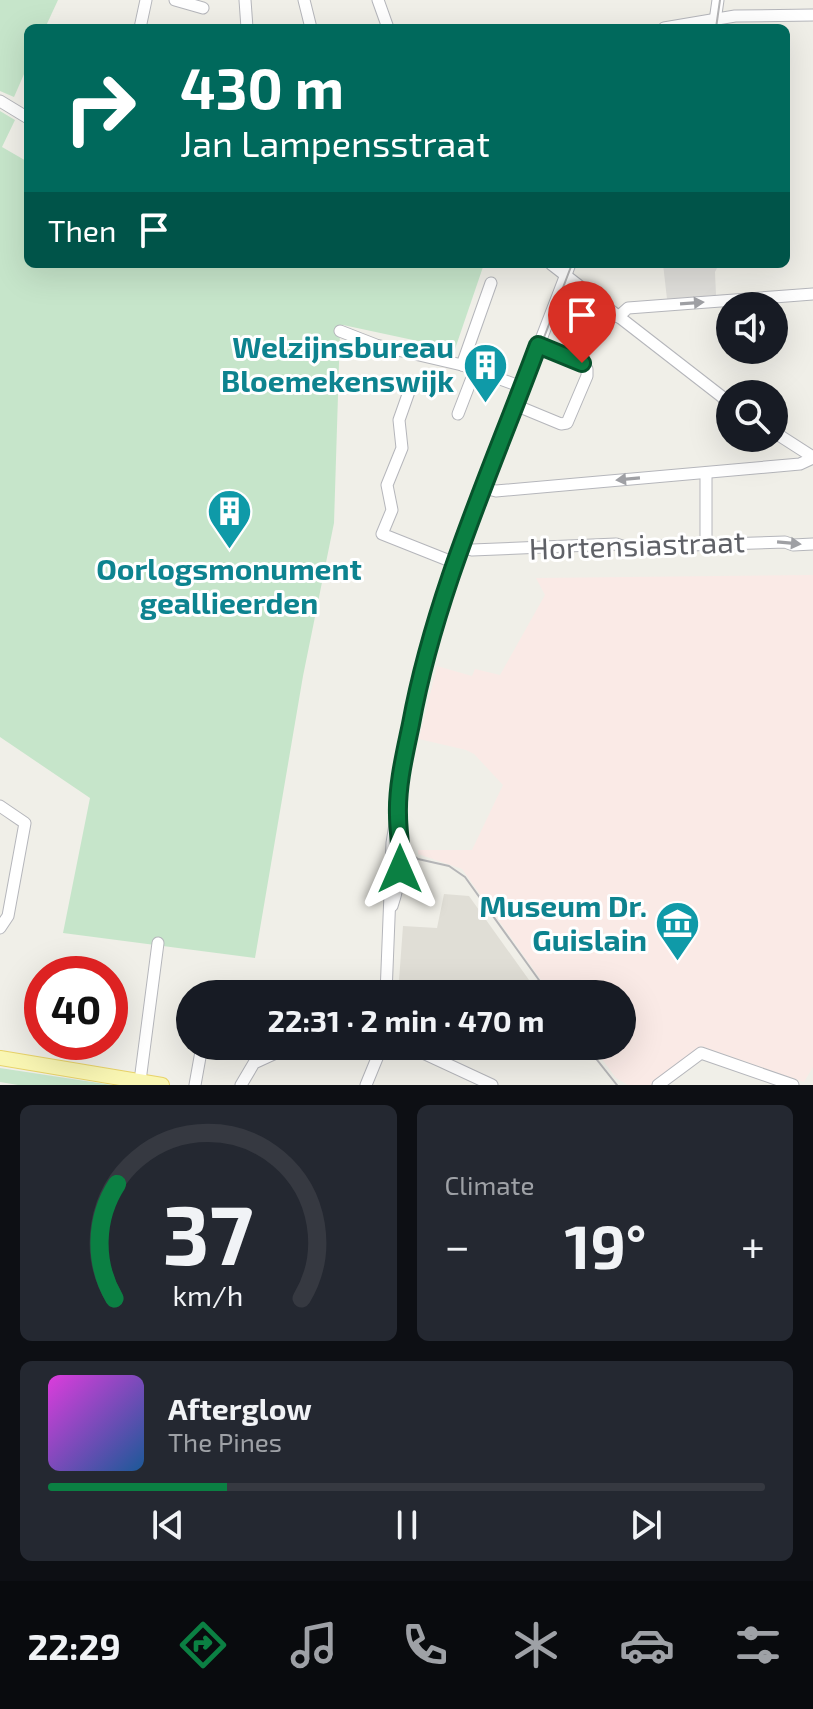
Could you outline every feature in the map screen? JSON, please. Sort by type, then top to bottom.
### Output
[{"type":"main road","points":[[0,1058],[162,1085]]},
{"type":"street","points":[[141,24],[146,0]]},
{"type":"street","points":[[175,0],[203,8]]},
{"type":"street","points":[[245,0],[247,24]]},
{"type":"street","points":[[304,0],[310,24]]},
{"type":"street","points":[[378,0],[387,24]]},
{"type":"street","points":[[718,0],[715,24],[735,16],[813,15]]},
{"type":"street","points":[[0,101],[24,116]]},
{"type":"street","points":[[387,980],[392,843],[418,692],[435,623],[567,270],[618,317],[716,392]]},
{"type":"street","points":[[462,365],[491,283]]},
{"type":"street","points":[[618,317],[628,308],[813,294]]},
{"type":"street","points":[[340,331],[376,345],[462,365],[522,387]]},
{"type":"street","points":[[515,405],[561,424],[567,423],[582,391],[587,369],[582,363],[538,345]]},
{"type":"street","points":[[458,414],[475,370]]},
{"type":"street","points":[[411,386],[399,420],[402,448],[387,485],[392,510],[382,534],[455,563]]},
{"type":"street","points":[[788,441],[813,458]]},
{"type":"street","points":[[484,488],[496,491],[706,473],[800,464],[813,458]]},
{"type":"street","points":[[706,473],[706,544]]},
{"type":"street","name":"Hortensiastraat","points":[[461,547],[472,550],[616,544],[625,547],[785,542],[793,545],[813,544]]},
{"type":"street","points":[[0,806],[25,823],[8,916],[0,928]]},
{"type":"street","points":[[140,1081],[158,943]]},
{"type":"street","points":[[658,1085],[701,1053],[793,1085]]},
{"type":"street","points":[[195,1085],[199,1060]]},
{"type":"street","points":[[241,1085],[254,1063],[261,1060]]},
{"type":"street","points":[[366,1085],[376,1060]]},
{"type":"street","points":[[438,1060],[492,1085]]},
{"type":"shaded area","points":[[663,268],[717,268],[716,295],[667,299]]},
{"type":"shaded area","points":[[813,575],[813,1067],[804,1082],[701,1046],[651,1085],[628,1085],[616,1078],[602,1060],[636,1060],[636,980],[541,980],[462,869],[418,854],[418,850],[472,850],[503,785],[474,754],[419,739],[437,666],[472,676],[475,669],[500,675],[545,595],[536,578]]},
{"type":"shaded area","points":[[444,894],[469,896],[529,980],[399,980],[403,926],[437,928]]},
{"type":"green space","points":[[0,0],[58,0],[47,24],[24,24],[24,74],[14,97],[0,91]]},
{"type":"green space","points":[[0,111],[15,120],[2,147],[24,160],[24,268],[483,268],[455,349],[343,325],[340,331],[334,523],[303,676],[255,958],[63,933],[90,798],[0,737]]},
{"type":"green space","points":[[0,1068],[112,1085],[18,1085],[0,1082]]},
{"type":"tram line","points":[[717,24],[720,0]]},
{"type":"tram line","points":[[539,980],[465,877],[449,866],[418,859],[407,851],[402,843],[400,816],[411,734],[425,669],[448,589],[570,268]]},
{"type":"tram line","points":[[597,1060],[617,1085]]},
{"type":"place","name":"Welzijnsbureau Bloemekenswijk","points":[[485,404]]},
{"type":"place","name":"Oorlogsmonument geallieerden","points":[[229,551]]},
{"type":"place","name":"Museum Dr. Guislain","points":[[678,963]]},
{"type":"route","points":[[400,869],[402,843],[398,816],[411,724],[425,659],[446,589],[538,345],[582,363]]}]
